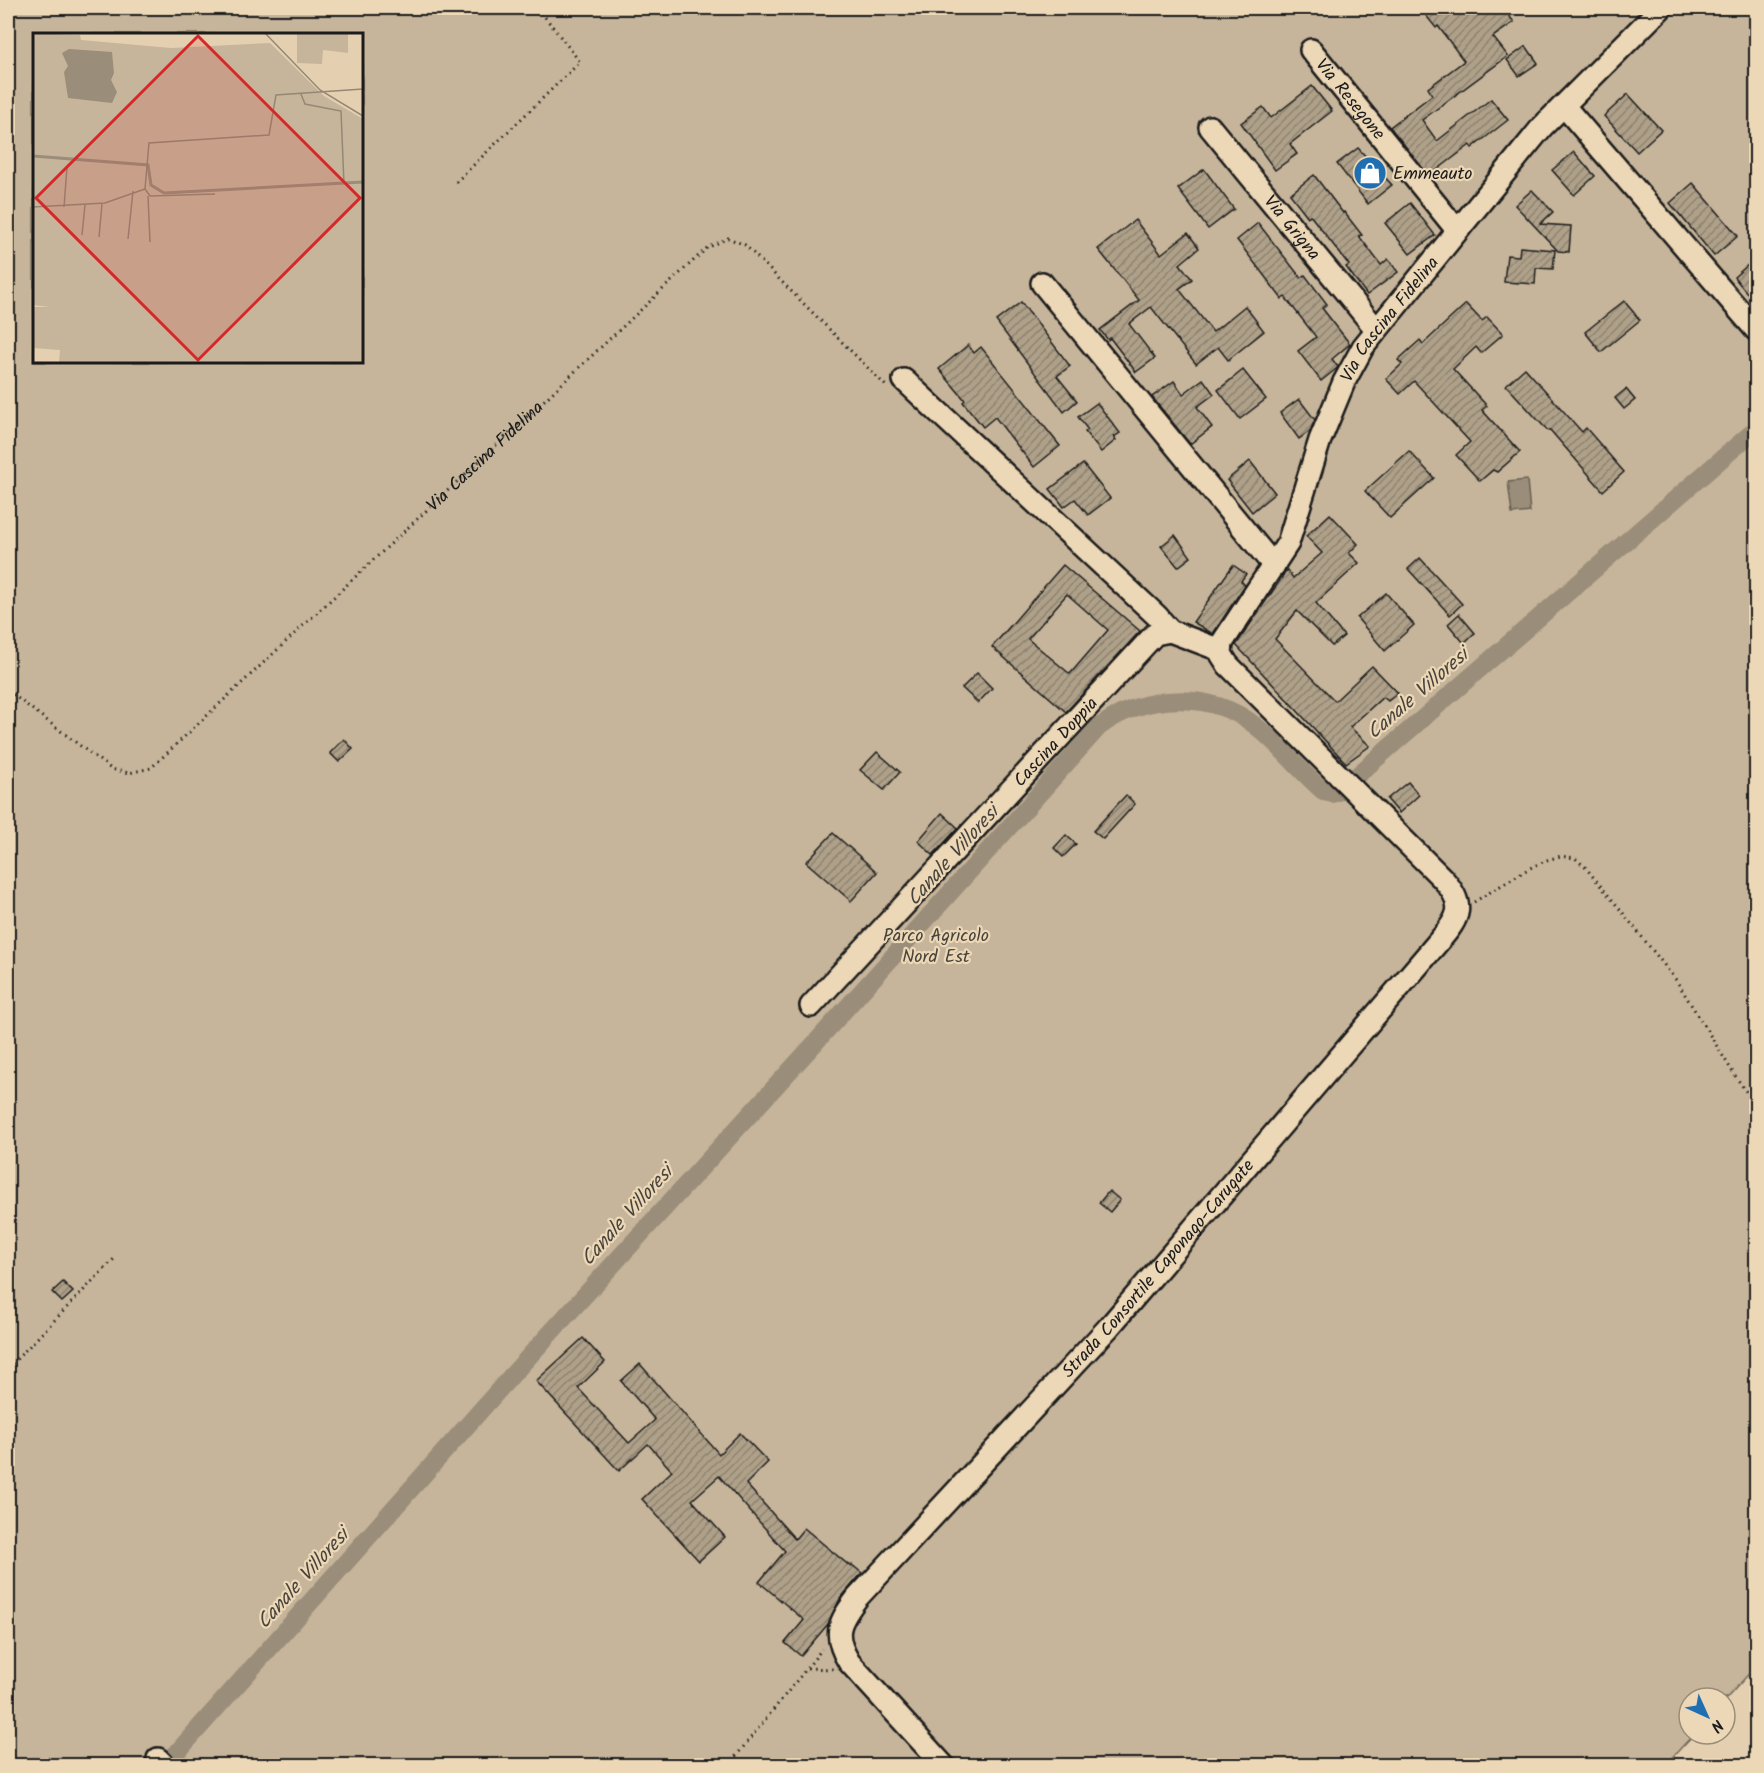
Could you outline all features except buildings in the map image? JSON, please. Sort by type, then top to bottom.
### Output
[{"type":"street","name":"Via Cascina Fidelina","points":[[1220,650],[1224,640],[1288,543],[1320,440],[1333,408],[1356,359],[1376,329],[1542,127],[1661,8]]},
{"type":"street","name":"Via Resegone","points":[[1311,50],[1457,230]]},
{"type":"street","points":[[1563,106],[1756,330]]},
{"type":"street","name":"Via Grigna","points":[[1210,127],[1376,329]]},
{"type":"street","points":[[1042,283],[1274,566]]},
{"type":"street","points":[[895,384],[1157,616],[1170,631],[1220,650],[1228,665],[1450,887],[1457,899],[1458,912]]},
{"type":"street","name":"Cascina Doppia","points":[[811,1006],[1147,642],[1155,634],[1170,631]]},
{"type":"street","name":"Strada Consortile Caponago-Carugate","points":[[944,1766],[849,1662],[843,1652],[838,1634],[842,1619],[857,1598],[1109,1327],[1452,926],[1458,912]]},
{"type":"path","points":[[456,182],[580,62],[538,8]]},
{"type":"path","name":"Via Cascina Fidelina","points":[[8,691],[111,769],[129,773],[151,768],[707,248],[728,238],[745,245],[895,384]]},
{"type":"path","points":[[1458,912],[1528,869],[1547,860],[1561,856],[1575,858],[1620,908],[1676,980],[1756,1107]]},
{"type":"path","points":[[8,1368],[116,1257]]},
{"type":"path","points":[[728,1766],[807,1668],[837,1670]]},
{"type":"green space","name":"Parco Agricolo Nord Est","points":[[8,8],[1756,8],[1756,1666],[1737,1687],[1677,1686],[1677,1746],[1683,1746],[1665,1765],[8,1766]]},
{"type":"shaded area","points":[[1527,480],[1530,512],[1512,514],[1508,482]]},
{"type":"waterway","name":"Canale Villoresi","points":[[165,1766],[513,1374],[1099,727],[1137,707],[1157,702],[1178,700],[1219,707],[1239,715],[1257,727],[1323,791],[1332,794],[1338,792],[1756,429]]},
{"type":"place","name":"Emmeauto","points":[[1370,173]]}]
